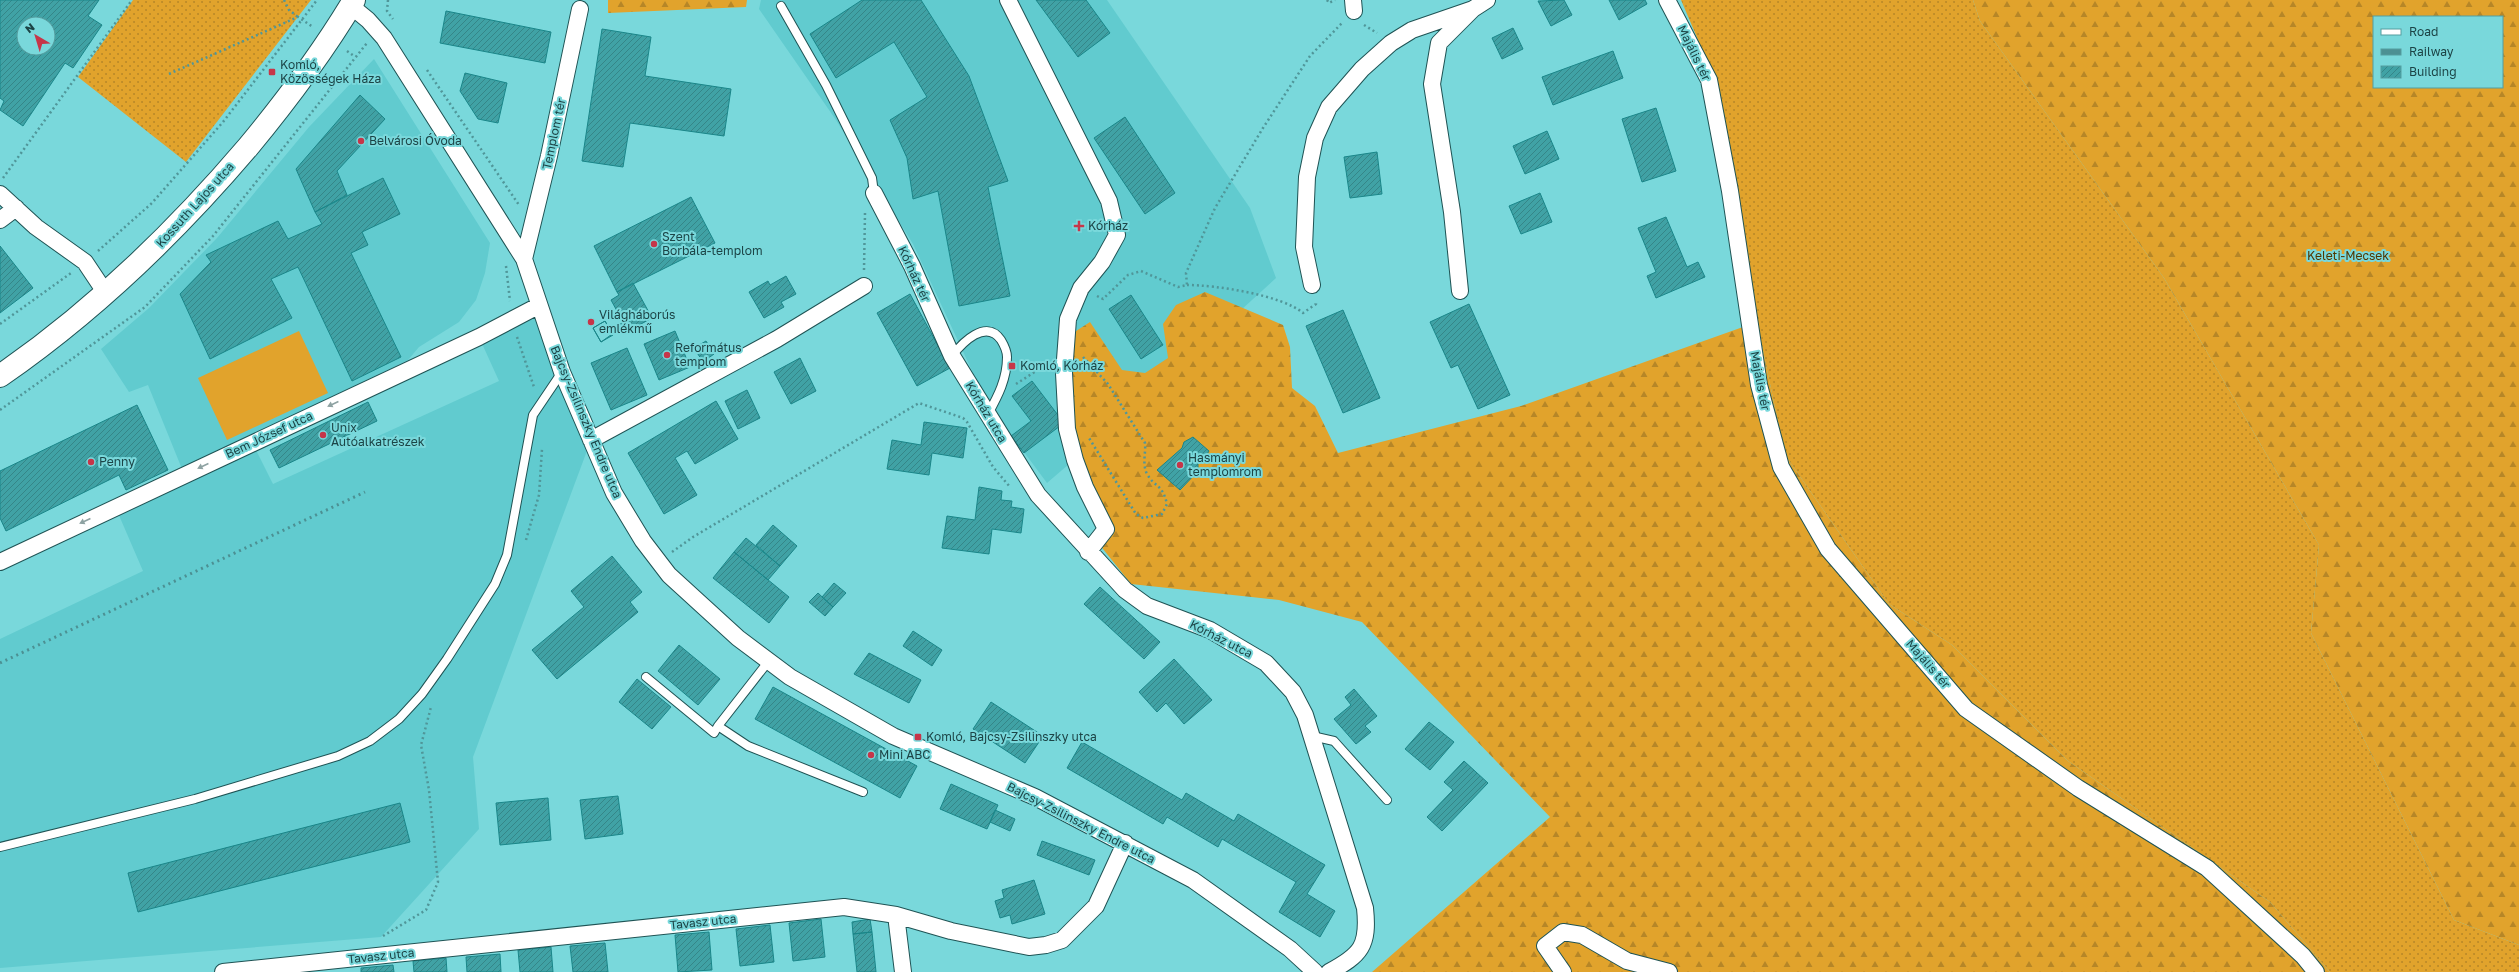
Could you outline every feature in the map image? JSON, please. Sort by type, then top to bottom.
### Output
[{"type":"main road","name":"Kossuth Lajos utca","points":[[0,376],[70,326],[106,295],[155,250],[201,202],[286,99],[353,3]]},
{"type":"street","points":[[1008,0],[1109,201],[1117,235],[1102,262],[1081,288],[1068,319],[1064,373],[1067,429],[1085,487],[1106,529],[1088,552]]},
{"type":"street","points":[[1460,291],[1452,212],[1432,84],[1439,43],[1473,9],[1487,0]]},
{"type":"street","name":"Majális tér","points":[[1667,0],[1708,80],[1730,191],[1759,385],[1781,467],[1828,549],[1966,709],[2078,788],[2207,868],[2303,956],[2316,972]]},
{"type":"street","name":"Bajcsy-Zsilinszky Endre utca","points":[[353,3],[384,38],[524,259],[538,306],[562,372],[614,492],[669,575],[738,638],[768,662],[893,736],[1035,796],[1192,880],[1290,949],[1315,972]]},
{"type":"street","name":"Templom tér","points":[[524,259],[549,156],[580,9]]},
{"type":"street","points":[[1312,285],[1304,247],[1307,177],[1315,138],[1329,107],[1362,69],[1386,47],[1412,30],[1473,9]]},
{"type":"street","name":"Kórház tér","points":[[874,193],[912,266],[952,356]]},
{"type":"street","points":[[0,194],[36,227],[85,262],[106,295]]},
{"type":"street","points":[[0,220],[16,208]]},
{"type":"street","points":[[591,440],[777,339],[864,286]]},
{"type":"street","name":"Bem József utca","points":[[0,562],[512,320],[538,306]]},
{"type":"street","name":"Kórház utca","points":[[952,356],[987,415],[1038,495],[1124,590],[1147,606],[1210,630],[1266,663],[1293,692],[1305,715],[1351,858],[1365,908],[1367,927],[1364,943],[1357,955],[1329,972]]},
{"type":"street","name":"Tavasz utca","points":[[223,972],[844,907],[896,916],[951,931],[1028,947],[1046,945],[1062,940],[1096,906],[1125,843]]},
{"type":"street","points":[[896,916],[903,972]]},
{"type":"street","points":[[1562,972],[1544,946],[1563,932],[1582,935],[1627,960],[1668,972]]},
{"type":"lane","points":[[781,6],[826,85],[872,178],[874,193]]},
{"type":"lane","points":[[952,356],[969,337],[980,332],[989,332],[998,337],[1007,356],[1003,385],[987,415]]},
{"type":"lane","points":[[0,846],[195,799],[338,756],[370,741],[400,719],[443,665],[495,584],[507,555],[533,415],[562,372]]},
{"type":"lane","points":[[646,677],[714,733],[768,662]]},
{"type":"lane","points":[[718,726],[748,746],[863,792]]},
{"type":"lane","points":[[1312,736],[1334,741],[1387,800]]},
{"type":"path","points":[[0,182],[132,0]]},
{"type":"path","points":[[284,0],[289,10],[302,19]]},
{"type":"path","points":[[0,324],[85,262],[158,197],[224,122],[316,0]]},
{"type":"path","points":[[388,0],[387,11],[396,24]]},
{"type":"path","points":[[1327,0],[1329,2],[1334,0]]},
{"type":"path","points":[[1187,285],[1186,273],[1188,266],[1215,208],[1310,56],[1353,13]]},
{"type":"path","points":[[1353,13],[1374,30],[1386,47]]},
{"type":"path","points":[[1342,23],[1353,13]]},
{"type":"path","points":[[169,74],[298,17]]},
{"type":"path","points":[[427,69],[532,225]]},
{"type":"path","points":[[864,286],[863,217],[874,193]]},
{"type":"path","points":[[1081,288],[1103,299],[1128,275],[1141,271],[1178,286],[1207,285],[1268,298],[1297,308]]},
{"type":"path","points":[[512,320],[540,405]]},
{"type":"path","points":[[1003,385],[1019,383],[1066,351],[1070,345],[1077,347],[1108,384],[1145,443],[1144,462],[1146,473],[1152,481],[1160,487],[1167,504],[1162,514],[1143,518],[1136,514],[1087,435]]},
{"type":"path","points":[[659,562],[692,537],[919,403],[942,410]]},
{"type":"path","points":[[379,956],[381,938],[426,910],[438,882],[429,790]]},
{"type":"shaded area","name":"Kórház","points":[[761,0],[1107,0],[1250,208],[1276,278],[1127,414],[1047,483],[986,401],[913,244],[836,120],[759,9]]},
{"type":"shaded area","points":[[374,59],[490,243],[485,273],[476,300],[459,322],[419,347],[408,360],[182,469],[148,385],[129,392],[101,349],[149,308],[217,238],[309,127]]},
{"type":"shaded area","points":[[538,306],[591,440],[473,757],[479,829],[381,937],[0,968],[0,639],[143,571],[118,513],[255,448],[273,484],[499,381],[479,337]]},
{"type":"green space","points":[[133,0],[311,0],[186,162],[78,77]]},
{"type":"green space","points":[[608,0],[747,0],[746,7],[608,13]]},
{"type":"green space","points":[[1681,0],[1973,0],[1980,21],[2164,278],[2319,545],[2311,633],[2454,920],[2519,945],[2519,972],[2330,972],[2270,902],[2068,761],[1952,645],[1889,604],[1785,455],[1757,322],[1736,179],[1707,61]]},
{"type":"green space","name":"Keleti-Mecsek","points":[[1973,0],[2519,0],[2519,945],[2454,920],[2311,633],[2319,545],[2164,278],[1980,21]]},
{"type":"green space","points":[[1205,292],[1283,325],[1290,347],[1292,388],[1315,406],[1338,453],[1521,406],[1757,322],[1785,455],[1889,604],[1952,645],[2068,761],[2270,902],[2330,972],[1372,972],[1550,817],[1362,622],[1279,600],[1131,584],[1099,544],[1102,540],[1070,435],[1069,356],[1076,331],[1090,322],[1122,370],[1145,373],[1168,358],[1163,324],[1176,305]]},
{"type":"green space","points":[[299,331],[328,393],[227,440],[198,378]]},
{"type":"building","points":[[0,0],[99,0],[88,16],[102,25],[73,68],[65,63],[23,126],[0,110],[4,101],[0,98]]},
{"type":"building","points":[[862,0],[921,0],[969,76],[1008,181],[988,187],[1010,296],[959,306],[938,191],[913,199],[907,158],[890,120],[927,97],[894,42],[836,78],[810,34]]},
{"type":"building","points":[[1036,0],[1086,0],[1110,33],[1078,57]]},
{"type":"building","points":[[1564,0],[1572,15],[1551,26],[1538,1]]},
{"type":"building","points":[[1609,0],[1645,0],[1647,4],[1619,20]]},
{"type":"building","points":[[446,11],[551,32],[545,63],[440,43]]},
{"type":"building","points":[[1513,28],[1523,49],[1502,59],[1492,38]]},
{"type":"building","points":[[602,29],[651,37],[645,76],[731,89],[724,136],[630,123],[623,167],[582,161]]},
{"type":"building","points":[[1613,51],[1623,78],[1553,105],[1542,77]]},
{"type":"building","points":[[465,73],[507,83],[498,123],[478,119],[460,91]]},
{"type":"building","points":[[360,95],[385,119],[337,171],[347,195],[315,212],[296,169]]},
{"type":"building","points":[[1656,108],[1676,171],[1642,182],[1622,119]]},
{"type":"building","points":[[1125,117],[1175,193],[1145,214],[1094,138]]},
{"type":"building","points":[[1547,131],[1559,159],[1525,174],[1513,146]]},
{"type":"building","points":[[1377,152],[1382,194],[1350,198],[1344,157]]},
{"type":"building","points":[[383,178],[400,214],[362,232],[368,245],[351,253],[401,357],[352,381],[298,267],[271,279],[292,318],[210,359],[180,294],[211,262],[206,255],[278,221],[288,239],[322,224],[315,212]]},
{"type":"building","points":[[1540,193],[1552,222],[1521,234],[1509,206]]},
{"type":"building","name":"Szent Borbála-templom","points":[[691,197],[715,243],[617,292],[594,246]]},
{"type":"building","points":[[1666,217],[1687,267],[1698,262],[1705,277],[1656,298],[1647,276],[1656,272],[1638,228]]},
{"type":"building","points":[[0,246],[33,288],[0,313]]},
{"type":"building","points":[[786,276],[796,294],[781,302],[784,307],[764,318],[749,292],[768,281],[770,285]]},
{"type":"building","points":[[633,283],[652,318],[628,331],[625,325],[601,342],[593,328],[605,321],[610,330],[623,322],[611,300],[619,295],[617,292]]},
{"type":"building","points":[[910,294],[950,368],[917,386],[877,313]]},
{"type":"building","points":[[1131,295],[1163,345],[1141,359],[1109,309]]},
{"type":"building","points":[[1469,304],[1510,395],[1478,409],[1458,365],[1451,368],[1430,322]]},
{"type":"building","points":[[1343,310],[1380,398],[1343,413],[1306,326]]},
{"type":"building","points":[[605,321],[613,335],[601,342],[593,328]]},
{"type":"building","name":"Református templom","points":[[675,331],[690,367],[659,380],[644,344]]},
{"type":"building","points":[[706,341],[714,354],[703,362],[694,348]]},
{"type":"building","points":[[627,348],[647,395],[611,410],[591,363]]},
{"type":"building","points":[[800,358],[816,391],[791,404],[774,372]]},
{"type":"building","points":[[1032,381],[1064,423],[1024,453],[1011,436],[1031,421],[1012,396]]},
{"type":"building","points":[[747,390],[760,418],[738,429],[725,401]]},
{"type":"building","points":[[716,401],[738,439],[695,464],[687,451],[675,458],[697,495],[664,514],[628,453]]},
{"type":"building","name":"Unix Autóalkatrészek","points":[[368,402],[377,421],[279,468],[270,450]]},
{"type":"building","name":"Penny","points":[[137,405],[168,470],[126,490],[119,475],[6,531],[0,518],[0,471]]},
{"type":"building","points":[[924,422],[967,428],[963,458],[932,453],[929,475],[887,469],[892,440],[921,445]]},
{"type":"building","name":"Hasmányi templomrom","points":[[1193,437],[1209,451],[1203,461],[1198,460],[1198,471],[1180,490],[1157,470],[1182,448],[1184,442]]},
{"type":"building","points":[[979,487],[1002,491],[1001,500],[1012,501],[1011,507],[1024,509],[1021,533],[992,529],[989,554],[942,548],[947,516],[975,520]]},
{"type":"building","points":[[773,525],[797,546],[780,566],[756,545]]},
{"type":"building","points":[[746,538],[780,566],[768,580],[734,552]]},
{"type":"building","points":[[734,552],[789,597],[769,623],[713,578]]},
{"type":"building","points":[[612,556],[642,592],[630,602],[638,612],[557,679],[532,650],[584,607],[571,591]]},
{"type":"building","points":[[834,583],[846,593],[833,607],[822,597]]},
{"type":"building","points":[[1100,587],[1160,642],[1144,659],[1084,604]]},
{"type":"building","points":[[818,593],[833,607],[825,616],[809,602]]},
{"type":"building","points":[[913,631],[942,650],[932,666],[903,646]]},
{"type":"building","points":[[679,645],[720,679],[698,705],[658,671]]},
{"type":"building","points":[[869,653],[921,680],[909,703],[854,674]]},
{"type":"building","points":[[1174,659],[1212,700],[1184,724],[1166,703],[1157,712],[1139,692]]},
{"type":"building","points":[[637,679],[671,707],[652,729],[619,702]]},
{"type":"building","points":[[773,687],[917,766],[900,798],[755,719]]},
{"type":"building","points":[[1354,689],[1377,716],[1365,726],[1371,732],[1356,744],[1334,719],[1351,705],[1345,697]]},
{"type":"building","points":[[991,702],[1043,736],[1025,763],[973,729]]},
{"type":"building","points":[[1429,722],[1454,742],[1430,770],[1405,749]]},
{"type":"building","points":[[1082,742],[1182,800],[1186,793],[1234,821],[1238,814],[1325,865],[1307,894],[1335,911],[1320,937],[1279,912],[1296,882],[1222,839],[1218,847],[1167,817],[1163,824],[1067,768]]},
{"type":"building","points":[[1464,761],[1488,783],[1442,831],[1427,817],[1453,790],[1444,782]]},
{"type":"building","points":[[951,784],[998,805],[987,829],[940,809]]},
{"type":"building","points":[[618,796],[623,834],[585,839],[580,800]]},
{"type":"building","points":[[548,798],[551,840],[500,845],[496,803]]},
{"type":"building","points":[[400,803],[410,842],[138,912],[128,873]]},
{"type":"building","points":[[995,810],[1015,819],[1010,831],[990,822]]},
{"type":"building","points":[[1042,841],[1095,860],[1089,875],[1037,855]]},
{"type":"building","points":[[1034,880],[1045,914],[1012,924],[1010,915],[1000,918],[995,901],[1004,898],[1002,890]]},
{"type":"building","points":[[821,919],[825,957],[793,961],[789,923]]},
{"type":"building","points":[[870,919],[872,932],[853,934],[852,922]]},
{"type":"building","points":[[770,925],[774,962],[740,966],[736,929]]},
{"type":"building","points":[[709,932],[712,970],[678,972],[675,935]]},
{"type":"building","points":[[872,932],[876,972],[857,972],[853,934]]},
{"type":"building","points":[[605,943],[608,972],[573,972],[570,946]]},
{"type":"building","points":[[551,947],[553,972],[520,972],[518,950]]},
{"type":"building","points":[[500,954],[501,972],[467,972],[466,957]]},
{"type":"building","points":[[446,958],[447,972],[414,972],[413,961]]},
{"type":"building","points":[[393,965],[394,972],[361,972],[361,968]]},
{"type":"railway","points":[[0,663],[365,492]]},
{"type":"place","name":"Komló, Közösségek Háza","points":[[272,72]]},
{"type":"place","name":"Belvárosi Óvoda","points":[[361,141]]},
{"type":"place","name":"Kórház","points":[[1079,226]]},
{"type":"place","name":"Szent Borbála-templom","points":[[654,244]]},
{"type":"place","name":"Világháborús emlékmű","points":[[591,322]]},
{"type":"place","name":"Református templom","points":[[667,355]]},
{"type":"place","name":"Komló, Kórház","points":[[1012,366]]},
{"type":"place","name":"Unix Autóalkatrészek","points":[[323,435]]},
{"type":"place","name":"Penny","points":[[91,462]]},
{"type":"place","name":"Hasmányi templomrom","points":[[1180,465]]},
{"type":"place","name":"Komló, Bajcsy-Zsilinszky utca","points":[[918,737]]},
{"type":"place","name":"Mini ABC","points":[[871,755]]}]
